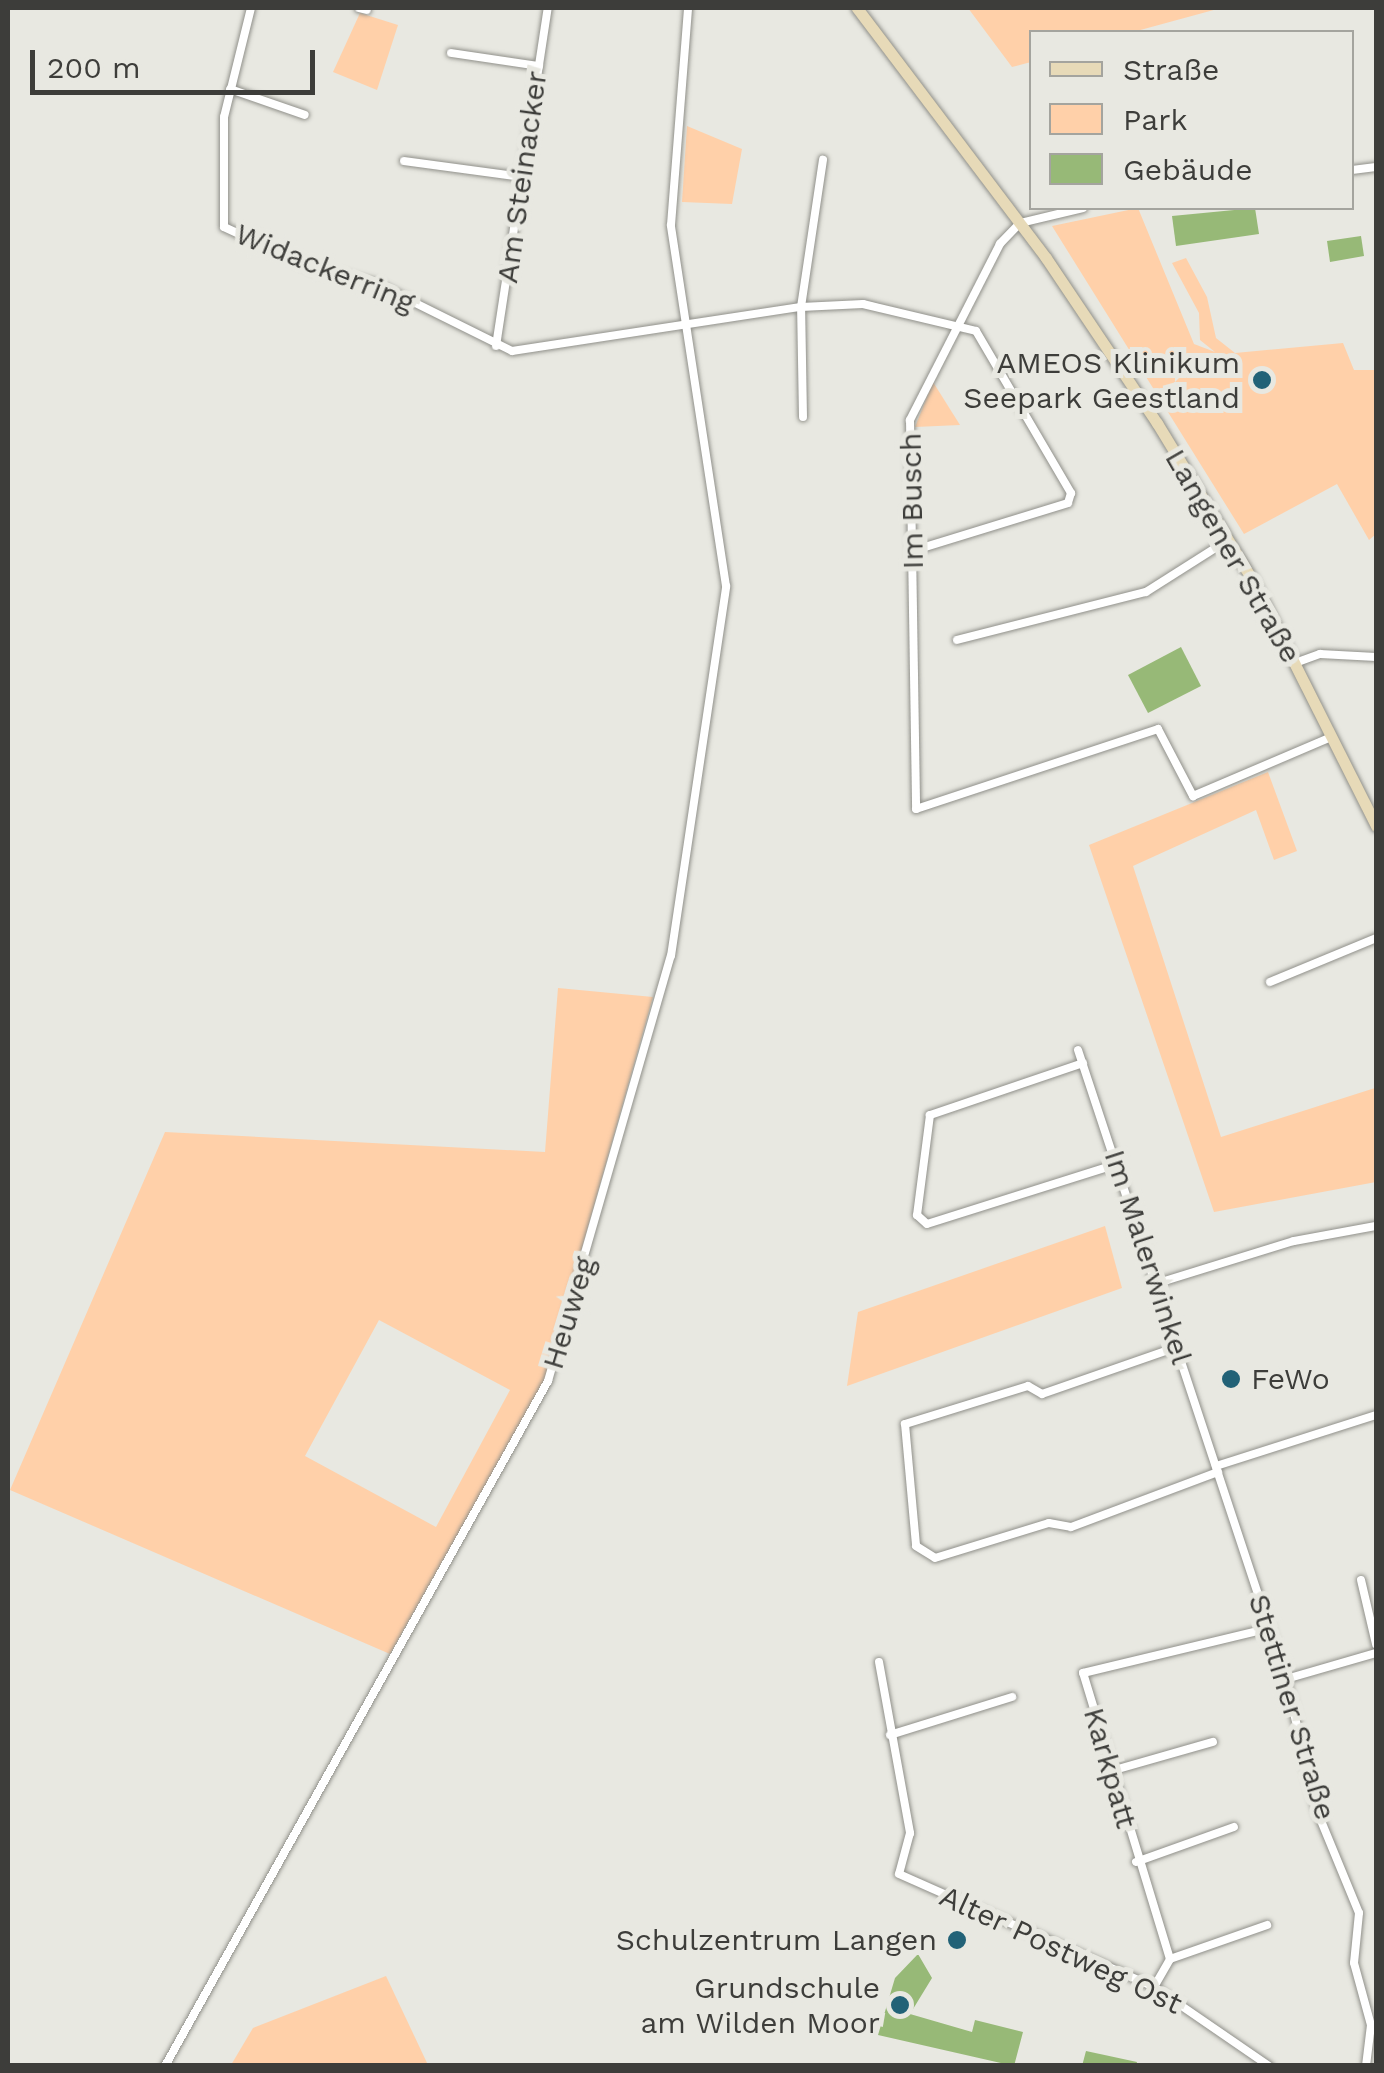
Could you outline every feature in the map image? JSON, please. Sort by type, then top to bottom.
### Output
[{"type":"main road","name":"Langener Straße","points":[[856,8],[1020,224],[1228,540],[1295,662],[1376,826]]},
{"type":"street","name":"Widackerring","points":[[250,8],[230,89],[224,228],[315,268],[375,283],[496,346]]},
{"type":"street","name":"Am Steinacker","points":[[496,346],[548,8]]},
{"type":"street","name":"Heuweg","points":[[165,2066],[555,1363],[676,938],[726,586],[711,476],[682,324],[671,209],[688,8]]},
{"type":"street","points":[[450,53],[539,66]]},
{"type":"street","points":[[230,89],[305,115]]},
{"type":"street","points":[[802,418],[801,306],[823,160]]},
{"type":"street","points":[[404,161],[522,177]]},
{"type":"street","points":[[1020,224],[1075,210]]},
{"type":"street","name":"Im Busch","points":[[1020,224],[1000,244],[954,326],[910,420],[916,808],[1158,728],[1194,796],[1331,737]]},
{"type":"street","points":[[496,346],[512,350],[801,306],[863,304],[976,330],[1071,493],[1068,503],[912,551]]},
{"type":"street","points":[[958,640],[1146,592],[1228,540]]},
{"type":"street","points":[[1295,662],[1320,654],[1376,658]]},
{"type":"street","points":[[1270,982],[1376,938]]},
{"type":"street","name":"Im Malerwinkel","points":[[1078,1050],[1217,1469]]},
{"type":"street","points":[[1083,1063],[930,1115],[918,1215],[927,1224],[1117,1164]]},
{"type":"street","points":[[1158,1283],[1294,1241],[1376,1226]]},
{"type":"street","points":[[1177,1347],[1042,1394],[1028,1386],[904,1424],[916,1546],[935,1558],[1049,1522],[1072,1526],[1217,1469],[1376,1415]]},
{"type":"street","name":"Stettiner Straße","points":[[1217,1469],[1286,1679],[1317,1811],[1359,1914],[1354,1963],[1371,2025],[1366,2066]]},
{"type":"street","points":[[1360,1580],[1376,1644]]},
{"type":"street","name":"Karkpatt","points":[[1170,1960],[1136,1862],[1082,1673],[1270,1628]]},
{"type":"street","points":[[1286,1679],[1376,1654]]},
{"type":"street","points":[[879,1662],[890,1735],[1012,1696]]},
{"type":"street","name":"Alter Postweg Ost","points":[[890,1735],[910,1832],[899,1874],[1154,1988],[1269,2066]]},
{"type":"street","points":[[1111,1771],[1213,1742]]},
{"type":"street","points":[[1136,1862],[1234,1828]]},
{"type":"street","points":[[1154,1988],[1170,1960],[1268,1925]]},
{"type":"green space","points":[[968,8],[1221,8],[1140,30],[1029,30],[1029,63],[1012,67]]},
{"type":"green space","points":[[360,13],[398,25],[377,90],[333,72]]},
{"type":"green space","points":[[687,126],[742,149],[732,204],[682,202]]},
{"type":"green space","points":[[1139,210],[1194,344],[1215,352],[1200,340],[1199,313],[1172,263],[1186,258],[1207,297],[1216,338],[1235,353],[1343,343],[1354,370],[1376,370],[1376,534],[1369,540],[1337,484],[1244,534],[1052,226]]},
{"type":"green space","points":[[933,382],[960,425],[915,427]]},
{"type":"green space","points":[[1268,772],[1297,851],[1274,860],[1256,810],[1133,866],[1221,1137],[1375,1088],[1376,1182],[1214,1212],[1089,845]]},
{"type":"green space","points":[[558,988],[653,997],[544,1382],[390,1654],[10,1490],[165,1132],[545,1152]],"holes":[[[379,1320],[510,1390],[436,1527],[305,1456]]]},
{"type":"green space","points":[[1105,1226],[1122,1288],[847,1386],[858,1312]]},
{"type":"green space","points":[[386,1976],[428,2065],[231,2065],[253,2028]]},
{"type":"building","points":[[1255,210],[1259,234],[1176,246],[1172,216]]},
{"type":"building","points":[[1361,236],[1364,256],[1330,262],[1327,241]]},
{"type":"building","points":[[1181,647],[1201,686],[1148,713],[1128,675]]},
{"type":"building","name":"Grundschule am Wilden Moor","points":[[918,1954],[932,1978],[910,2014],[972,2032],[975,2020],[1023,2032],[1014,2066],[878,2035],[895,1978]]},
{"type":"building","points":[[1086,2051],[1137,2062],[1136,2066],[1082,2066]]},
{"type":"place","name":"AMEOS Klinikum Seepark Geestland","points":[[1262,380]]},
{"type":"place","name":"FeWo","points":[[1231,1379]]},
{"type":"place","name":"Schulzentrum Langen","points":[[957,1940]]},
{"type":"place","name":"Grundschule am Wilden Moor","points":[[900,2005]]}]
